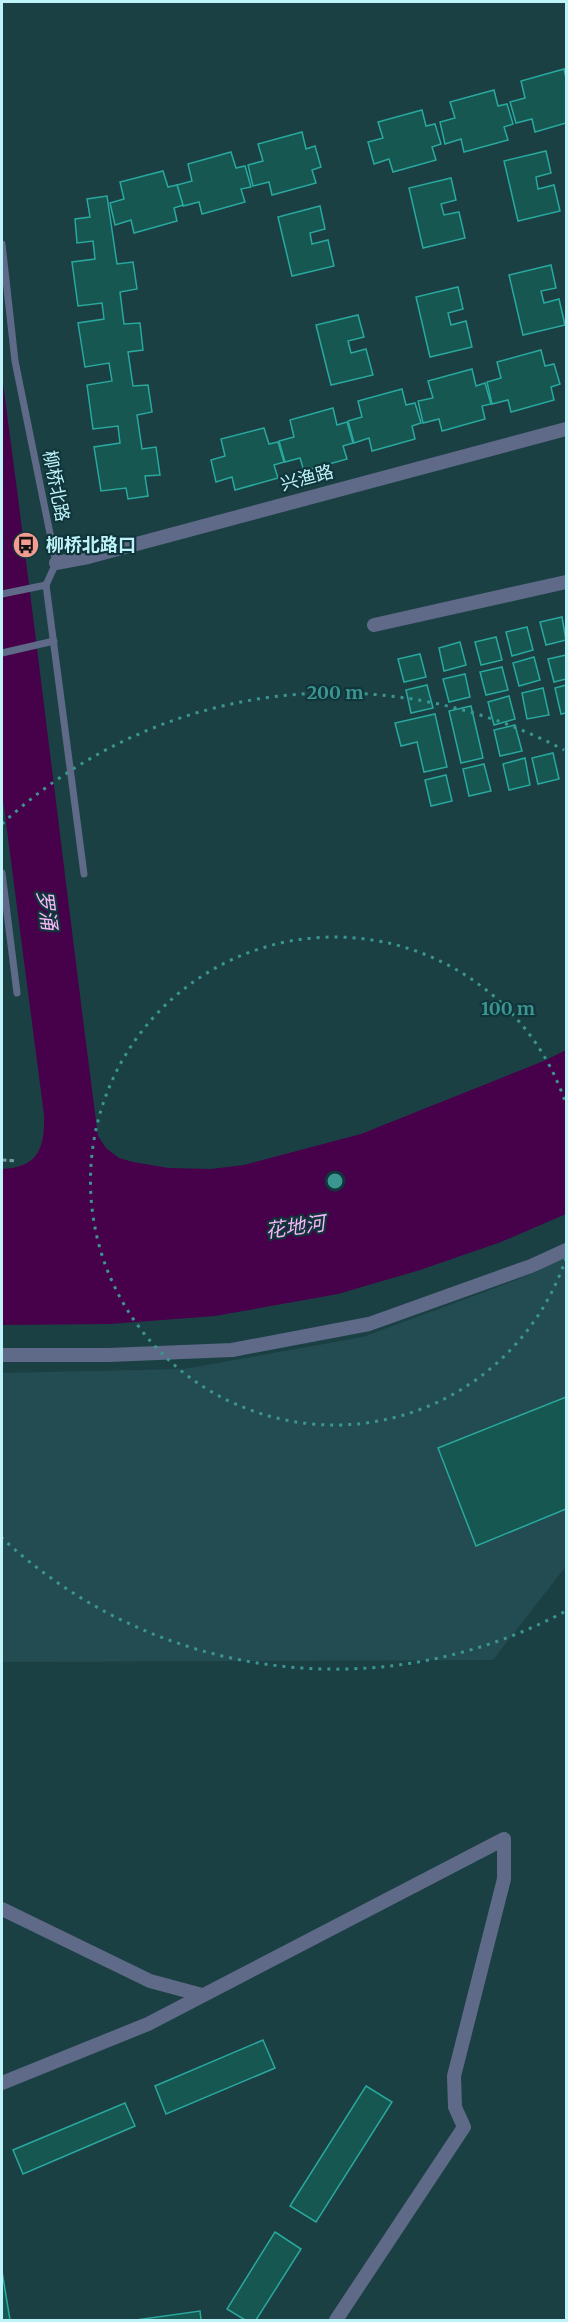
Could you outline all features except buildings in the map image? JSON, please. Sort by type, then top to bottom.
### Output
[{"type":"street","name":"兴渔路","points":[[56,563],[88,557],[567,429]]},
{"type":"street","points":[[374,625],[567,582]]},
{"type":"street","points":[[2,1355],[109,1355],[244,1348],[369,1324],[531,1266],[567,1250]]},
{"type":"street","points":[[2,2083],[148,2024],[504,1839],[504,1879],[454,2076],[455,2107],[464,2127],[336,2320]]},
{"type":"street","points":[[2,1909],[150,1981],[202,1995]]},
{"type":"lane","name":"柳桥北路","points":[[2,244],[15,361],[56,563]]},
{"type":"lane","points":[[56,563],[46,585],[84,874]]},
{"type":"lane","points":[[2,594],[46,585]]},
{"type":"lane","points":[[2,653],[54,642]]},
{"type":"lane","points":[[2,873],[16,993]]},
{"type":"path","points":[[2,1160],[16,1161]]},
{"type":"shaded area","points":[[566,1258],[566,1566],[493,1660],[2,1662],[2,1373],[184,1369],[363,1337],[514,1281]]},
{"type":"water","points":[[2,376],[98,1136],[106,1148],[119,1158],[169,1168],[211,1169],[244,1165],[361,1134],[566,1050],[566,1214],[501,1242],[420,1270],[338,1294],[215,1316],[110,1324],[2,1325],[2,1169],[24,1165],[37,1154],[43,1137],[44,1115],[2,792]]},
{"type":"place","name":"柳桥北路口","points":[[26,545]]},
{"type":"water label","name":"罗涌","points":[[47,910]]},
{"type":"water label","name":"花地河","points":[[295,1227]]}]
